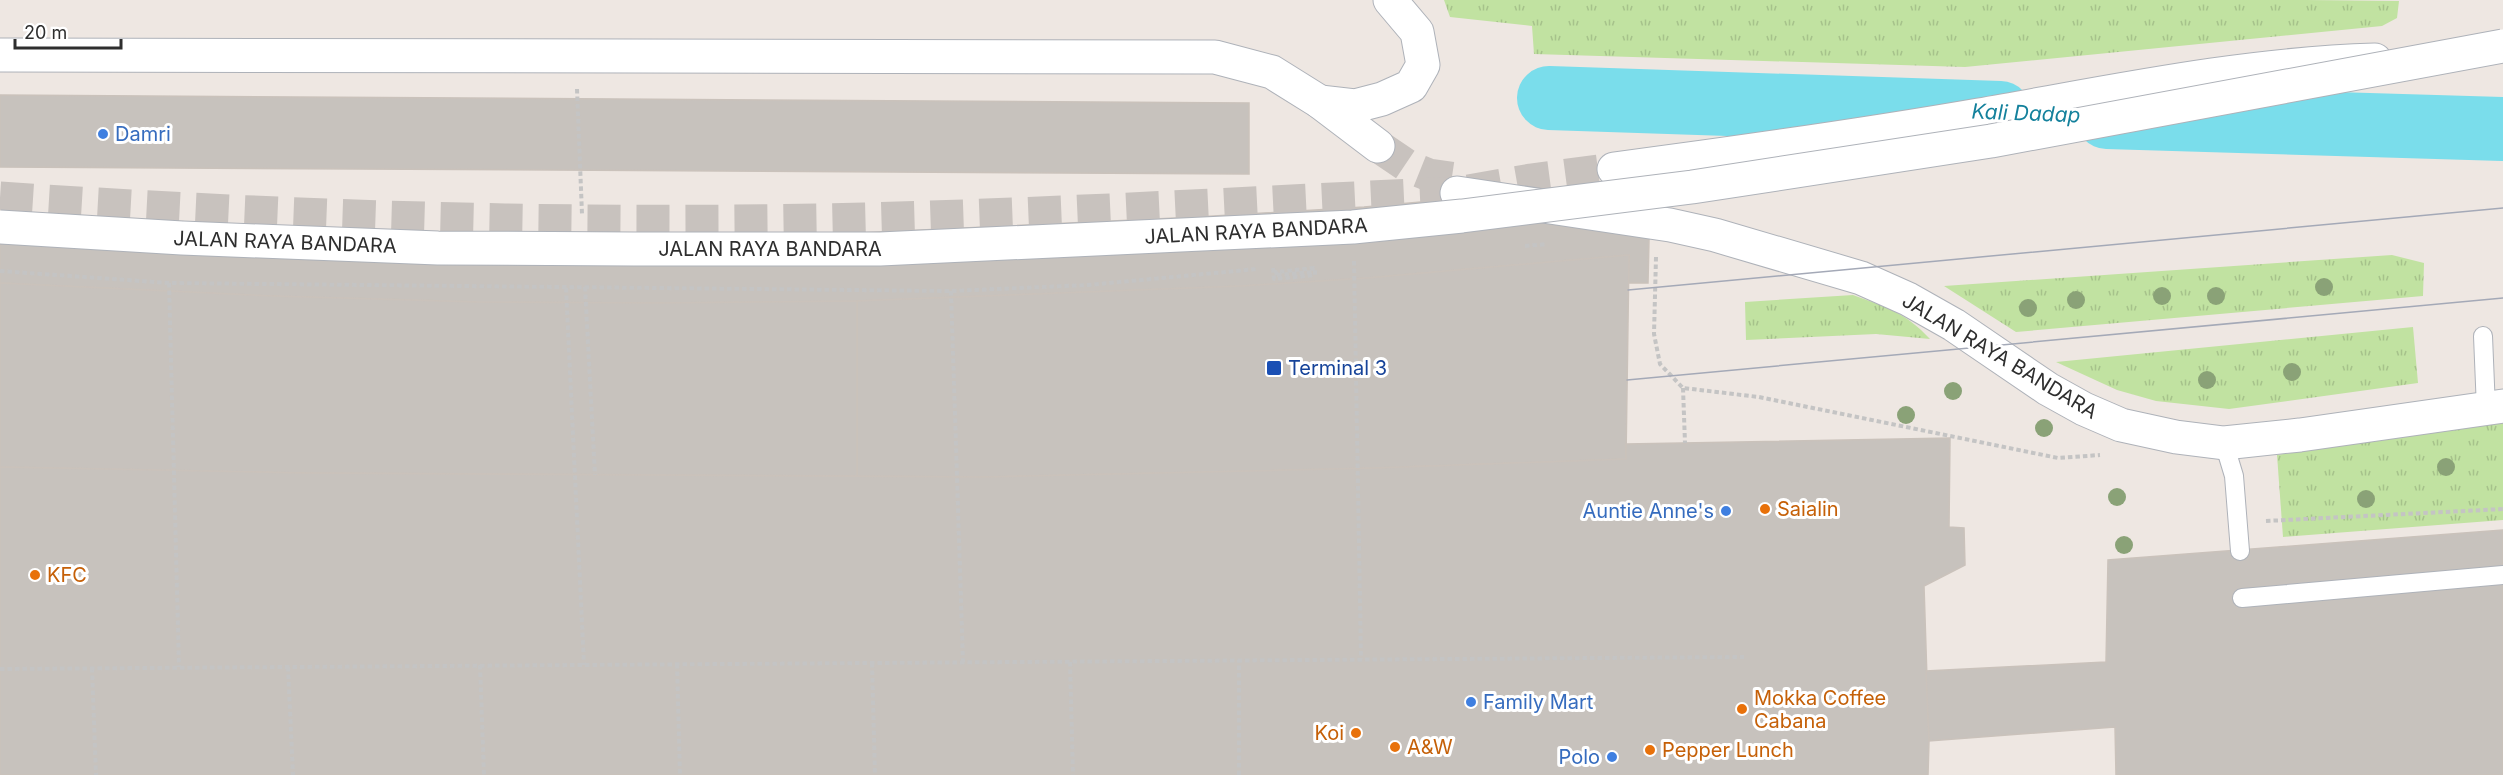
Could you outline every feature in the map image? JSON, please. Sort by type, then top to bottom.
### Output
[{"type":"street","points":[[1320,102],[1355,106],[1382,99],[1411,86],[1423,64],[1417,32],[1390,0]]},
{"type":"street","name":"JALAN RAYA BANDARA","points":[[0,227],[182,238],[438,248],[880,249],[1353,227],[1462,216],[1692,187],[1991,141],[2503,46]]},
{"type":"street","points":[[0,55],[1215,57],[1272,72],[1320,102],[1378,146]]},
{"type":"street","points":[[1614,168],[1977,116],[2170,81],[2302,63],[2503,57]]},
{"type":"street","name":"JALAN RAYA BANDARA","points":[[1457,193],[1657,223],[1714,235],[1861,278],[1908,299],[1954,325],[2048,389],[2084,409],[2121,425],[2176,437],[2223,443],[2300,435],[2495,407]]},
{"type":"lane","points":[[2483,336],[2495,407]]},
{"type":"lane","points":[[2223,443],[2234,476],[2240,551]]},
{"type":"lane","points":[[2242,598],[2503,575]]},
{"type":"path","points":[[1657,223],[1654,334],[1660,364],[1683,388],[1760,397],[2058,458],[2110,455]]},
{"type":"path","points":[[1354,260],[1361,659]]},
{"type":"path","points":[[1273,268],[1274,279],[1315,275],[1315,268],[1276,272],[1277,275],[1313,272]]},
{"type":"path","points":[[170,283],[179,667]]},
{"type":"path","points":[[566,288],[584,665]]},
{"type":"path","points":[[951,291],[963,662]]},
{"type":"path","points":[[1683,388],[1684,443]]},
{"type":"path","points":[[2238,523],[2503,509]]},
{"type":"path","points":[[0,669],[1744,657]]},
{"type":"path","points":[[1239,660],[1239,775]]},
{"type":"path","points":[[1070,662],[1072,775]]},
{"type":"path","points":[[872,663],[875,775]]},
{"type":"path","points":[[677,664],[680,775]]},
{"type":"path","points":[[480,665],[484,775]]},
{"type":"path","points":[[288,667],[293,775]]},
{"type":"path","points":[[92,668],[96,775]]},
{"type":"green space","points":[[1444,0],[2399,1],[2397,18],[2382,26],[1965,67],[1534,54],[1532,26],[1450,17]]},
{"type":"green space","points":[[2392,255],[2424,263],[2423,296],[2016,332],[1944,286]]},
{"type":"green space","points":[[1853,295],[1903,316],[1930,339],[1876,334],[1746,340],[1745,302]]},
{"type":"green space","points":[[2413,327],[2418,383],[2229,409],[2156,401],[2117,390],[2056,362]]},
{"type":"green space","points":[[2503,421],[2503,520],[2283,537],[2277,455]]},
{"type":"building","points":[[0,95],[1249,103],[1249,174],[0,167]]},
{"type":"building","points":[[1489,196],[1650,196],[1648,283],[1628,283],[1629,255],[1367,278],[1242,286],[857,301],[476,302],[272,296],[0,283],[0,212],[284,227],[489,234],[856,233],[1197,217],[1364,207]]},
{"type":"building","points":[[1629,255],[1626,459],[1376,468],[984,477],[857,476],[857,301],[1242,286],[1367,278]]},
{"type":"building","points":[[0,283],[272,296],[476,302],[857,301],[857,476],[303,473],[0,467]]},
{"type":"building","points":[[1950,438],[1949,527],[1964,528],[1965,565],[1924,586],[1928,775],[0,775],[0,467],[303,473],[984,477],[1376,468],[1626,459],[1626,444]]},
{"type":"building","points":[[2503,530],[2503,775],[2116,775],[2115,727],[1929,741],[1926,671],[2106,662],[2108,560]]},
{"type":"waterway","name":"Kali Dadap","points":[[1549,98],[2000,113]]},
{"type":"waterway","name":"Kali Dadap","points":[[2107,117],[2503,129]]},
{"type":"tunnel","points":[[1378,146],[1409,167],[1429,175],[1463,180]]},
{"type":"tunnel","points":[[0,198],[324,215],[540,220],[756,221],[938,217],[1457,193],[1614,169]]},
{"type":"tram line","points":[[1628,290],[2503,208]]},
{"type":"tram line","points":[[1627,380],[2503,298]]},
{"type":"place","name":"Damri","points":[[103,134]]},
{"type":"place","name":"Terminal 3","points":[[1274,368]]},
{"type":"place","name":"Saialin","points":[[1765,509]]},
{"type":"place","name":"Auntie Anne's","points":[[1726,511]]},
{"type":"place","name":"KFC","points":[[35,575]]},
{"type":"place","name":"Family Mart","points":[[1471,702]]},
{"type":"place","name":"Mokka Coffee Cabana","points":[[1742,709]]},
{"type":"place","name":"Koi","points":[[1356,733]]},
{"type":"place","name":"A&W","points":[[1395,747]]},
{"type":"place","name":"Pepper Lunch","points":[[1650,750]]},
{"type":"place","name":"Polo","points":[[1612,757]]}]
